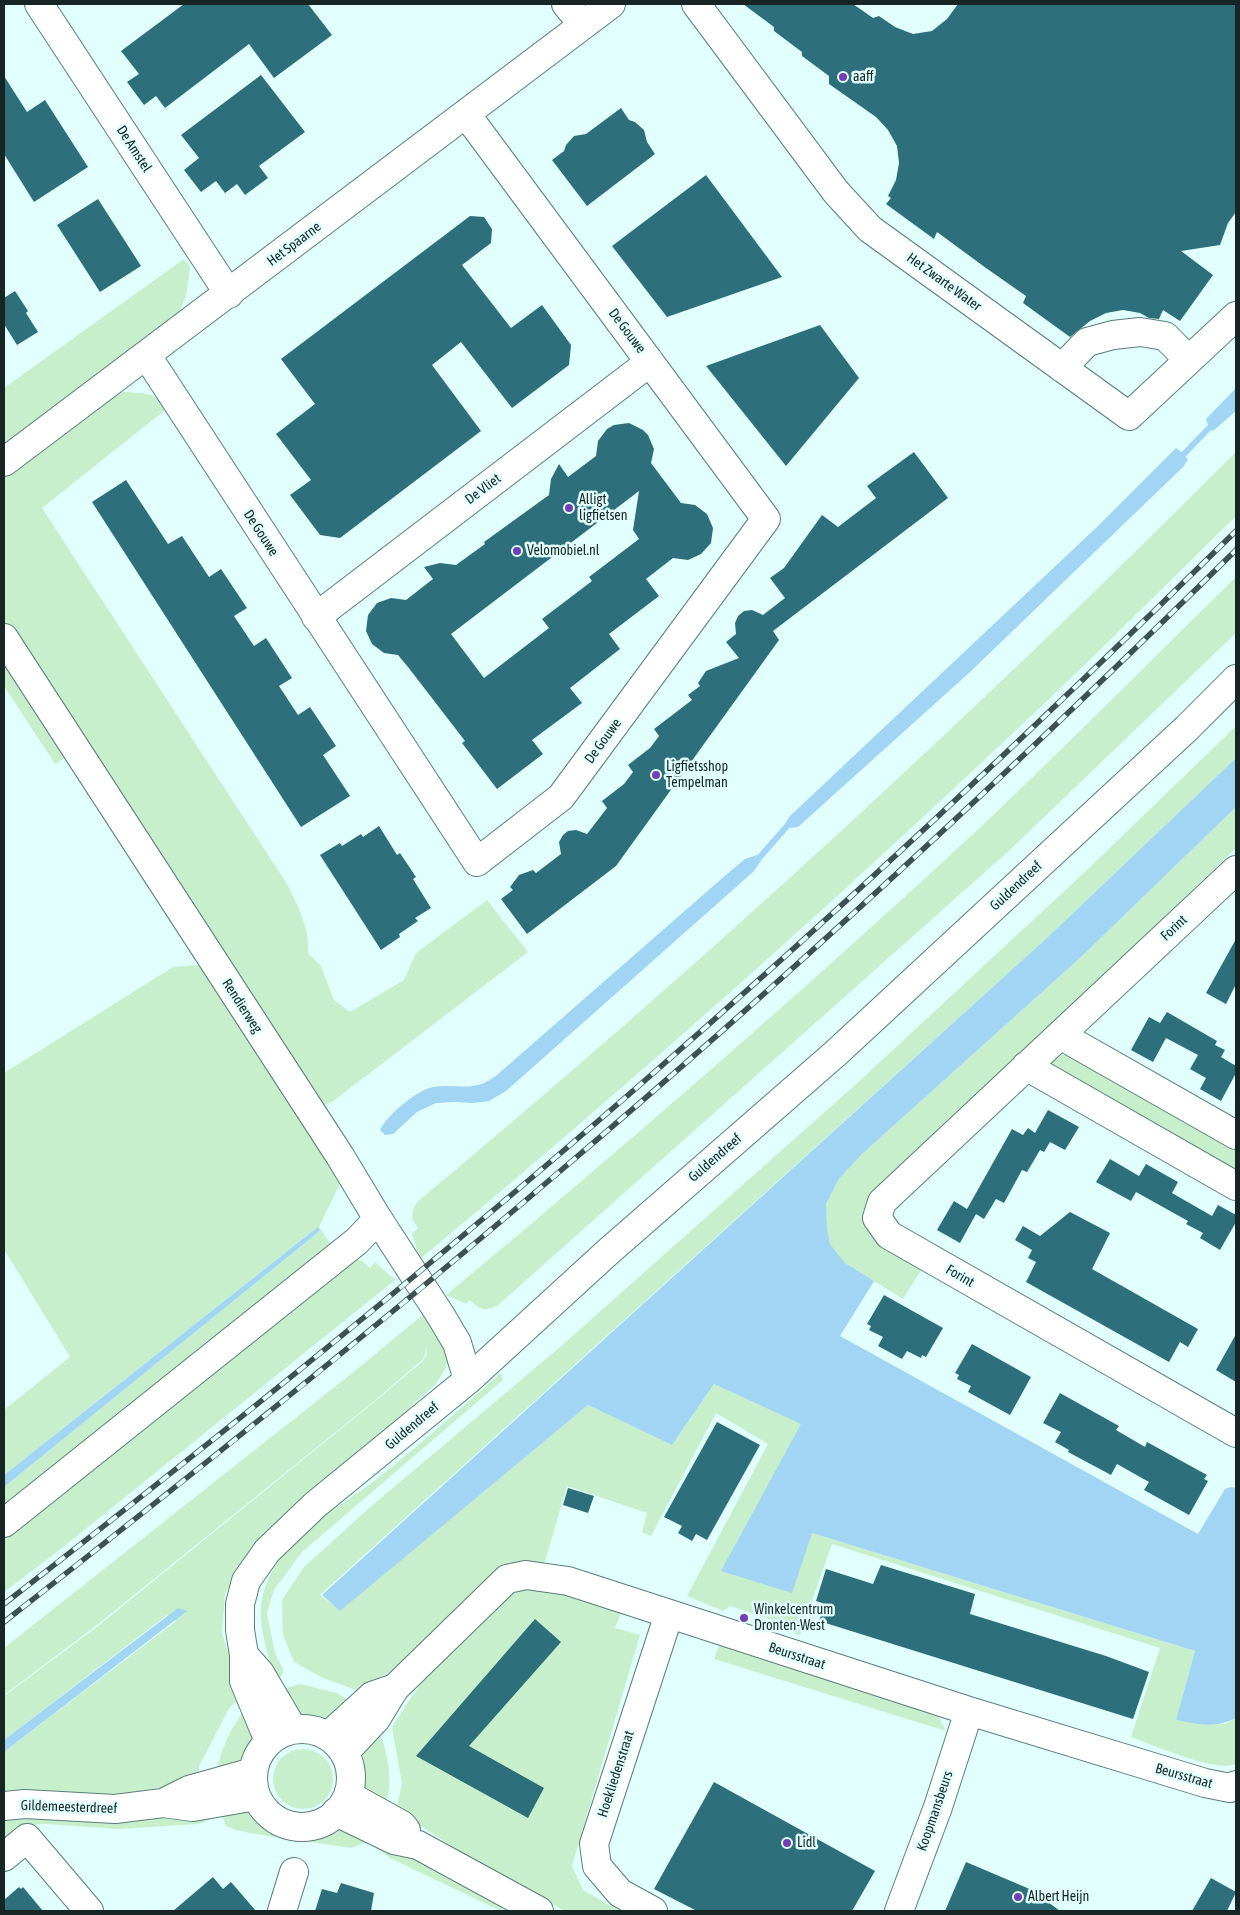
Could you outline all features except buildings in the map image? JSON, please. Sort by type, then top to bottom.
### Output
[{"type":"street","name":"De Amstel","points":[[39,4],[229,294]]},
{"type":"street","points":[[566,4],[583,25]]},
{"type":"street","name":"Het Spaarne","points":[[4,462],[147,356],[611,4]]},
{"type":"street","name":"Het Zwarte Water","points":[[696,4],[836,192],[870,229],[1129,416],[1236,316]]},
{"type":"street","name":"De Gouwe","points":[[147,356],[477,862],[561,798],[766,519],[466,114]]},
{"type":"street","points":[[1062,368],[1087,342],[1113,335],[1140,332],[1165,336],[1189,360]]},
{"type":"street","name":"De Vliet","points":[[316,617],[650,362]]},
{"type":"street","name":"Rendierweg","points":[[4,638],[340,1156],[441,1316],[457,1343],[468,1380]]},
{"type":"street","name":"Guldendreef","points":[[281,1735],[260,1673],[244,1655],[240,1630],[240,1604],[246,1581],[268,1551],[315,1505],[468,1380],[609,1251],[836,1053],[1187,728],[1236,678]]},
{"type":"street","name":"Forint","points":[[1232,882],[1026,1066],[882,1202],[877,1218],[889,1235],[1236,1433]]},
{"type":"street","points":[[1060,1035],[1236,1135]]},
{"type":"street","points":[[1026,1066],[1236,1186]]},
{"type":"street","points":[[4,1523],[350,1246],[378,1219]]},
{"type":"street","name":"Beursstraat","points":[[336,1745],[372,1696],[395,1688],[507,1579],[526,1575],[568,1581],[969,1711],[1205,1783],[1230,1788],[1236,1785]]},
{"type":"street","name":"Hoekliedenstraat","points":[[653,1911],[620,1893],[597,1866],[594,1844],[668,1614]]},
{"type":"street","name":"Koopmansbeurs","points":[[899,1911],[938,1807],[969,1711]]},
{"type":"street","points":[[311,1730],[336,1745],[349,1766],[350,1781],[342,1803],[323,1822],[308,1826],[292,1826],[277,1820],[265,1810],[255,1784],[258,1755],[281,1735],[311,1730]]},
{"type":"street","name":"Gildemeesterdreef","points":[[4,1806],[25,1804],[115,1809],[164,1803],[193,1807],[255,1784]]},
{"type":"street","points":[[342,1803],[394,1840],[418,1845],[538,1911]]},
{"type":"street","points":[[4,1857],[27,1838],[89,1911]]},
{"type":"street","points":[[282,1911],[294,1872]]},
{"type":"green space","points":[[184,259],[190,267],[186,296],[176,319],[4,444],[4,388]]},
{"type":"green space","points":[[120,392],[153,396],[165,402],[169,407],[42,508],[287,884],[305,926],[308,953],[321,966],[334,1000],[350,1012],[404,980],[416,953],[487,900],[528,952],[332,1102],[318,1107],[4,625],[4,474]]},
{"type":"green space","points":[[1236,452],[1236,516],[1070,679],[831,902],[668,1047],[420,1259],[412,1234],[418,1228],[412,1219],[413,1210],[417,1202],[628,1022],[835,836],[1038,646]]},
{"type":"green space","points":[[1236,577],[1236,633],[1012,848],[497,1306],[482,1309],[470,1300],[466,1304],[446,1295],[720,1062],[855,942],[987,821]]},
{"type":"green space","points":[[4,646],[74,752],[55,764],[4,686]]},
{"type":"green space","points":[[1236,726],[1236,758],[1049,936],[320,1595],[340,1610],[588,1405],[672,1445],[714,1384],[802,1424],[722,1571],[812,1533],[1195,1651],[1176,1720],[1225,1724],[1236,1718],[1236,1764],[1226,1766],[1200,1762],[1131,1737],[1160,1648],[832,1544],[800,1635],[775,1627],[773,1620],[730,1606],[723,1611],[687,1596],[768,1444],[716,1413],[651,1536],[642,1532],[647,1513],[567,1486],[544,1565],[401,1666],[376,1679],[361,1692],[321,1677],[294,1662],[283,1635],[282,1600],[303,1568],[368,1509],[560,1347],[854,1086],[1087,870]]},
{"type":"green space","points":[[1236,807],[1236,848],[891,1178],[870,1201],[923,1267],[903,1299],[845,1263],[830,1244],[827,1228],[826,1204],[839,1179],[862,1154],[1081,957]]},
{"type":"green space","points":[[195,965],[207,967],[345,1173],[319,1227],[334,1249],[4,1515],[4,1487],[316,1234],[318,1227],[4,1475],[4,1410],[70,1357],[4,1249],[4,1073],[173,967]]},
{"type":"green space","points":[[1053,1055],[1073,1055],[1236,1146],[1236,1177],[1052,1067],[1049,1059]]},
{"type":"green space","points":[[353,1258],[362,1261],[370,1268],[375,1262],[395,1280],[57,1552],[4,1592],[4,1534]]},
{"type":"green space","points":[[431,1308],[450,1349],[446,1368],[435,1385],[413,1404],[384,1435],[267,1533],[247,1556],[225,1594],[222,1633],[233,1667],[245,1694],[230,1707],[199,1766],[199,1779],[150,1791],[108,1797],[4,1795],[4,1752],[176,1621],[167,1615],[4,1740],[4,1696],[98,1626],[374,1402],[423,1361],[427,1354],[425,1346],[426,1353],[422,1360],[373,1402],[97,1625],[4,1695],[4,1648],[351,1374]]},
{"type":"green space","points":[[501,1373],[503,1380],[302,1552],[274,1590],[267,1613],[275,1653],[283,1669],[282,1675],[277,1680],[263,1635],[261,1611],[265,1588],[274,1568],[285,1551],[315,1523],[366,1487],[428,1437]]},
{"type":"green space","points":[[529,1584],[623,1608],[615,1628],[640,1635],[572,1866],[583,1890],[620,1911],[565,1911],[478,1863],[396,1810],[402,1784],[392,1727],[428,1672],[506,1595]]},
{"type":"green space","points":[[721,1640],[938,1715],[946,1731],[714,1659]]},
{"type":"green space","points":[[300,1684],[337,1693],[355,1705],[330,1721],[310,1720],[295,1712],[282,1689]]},
{"type":"green space","points":[[251,1704],[257,1732],[255,1747],[242,1762],[216,1773],[221,1754],[233,1727]]},
{"type":"green space","points":[[377,1730],[384,1744],[388,1765],[389,1785],[386,1801],[365,1787],[363,1778],[362,1763],[365,1750]]},
{"type":"green space","points":[[297,1749],[309,1749],[320,1754],[328,1762],[333,1773],[331,1791],[320,1804],[309,1809],[297,1809],[286,1804],[278,1796],[273,1785],[273,1773],[278,1762],[286,1754]]},
{"type":"green space","points":[[242,1807],[290,1834],[309,1835],[344,1828],[370,1837],[364,1843],[352,1848],[255,1834],[226,1826],[221,1813]]},
{"type":"green space","points":[[209,1812],[210,1819],[199,1824],[119,1829],[45,1824],[31,1825],[4,1847],[4,1822],[26,1814],[122,1821]]},
{"type":"green space","points":[[379,1841],[446,1870],[505,1903],[501,1911],[390,1858],[377,1849]]},
{"type":"water","points":[[1236,388],[1236,411],[1213,431],[1209,428],[1206,419]]},
{"type":"water","points":[[1176,448],[1188,460],[1183,467],[970,672],[798,827],[790,828],[786,822],[790,816],[1098,526]]},
{"type":"water","points":[[1236,758],[1236,807],[1081,957],[862,1154],[839,1179],[826,1204],[830,1244],[845,1263],[874,1281],[840,1336],[1198,1534],[1225,1489],[1236,1488],[1236,1718],[1213,1725],[1176,1720],[1195,1651],[812,1533],[792,1593],[721,1571],[801,1424],[714,1384],[672,1445],[588,1405],[340,1611],[322,1595],[1049,936]]},
{"type":"water","points":[[757,855],[761,861],[753,872],[506,1091],[489,1101],[436,1103],[417,1112],[393,1134],[385,1135],[380,1130],[389,1117],[411,1098],[426,1089],[439,1086],[465,1087],[478,1085],[497,1075],[727,874],[745,859]]},
{"type":"water","points":[[318,1227],[320,1230],[316,1234],[4,1487],[4,1475]]},
{"type":"water","points":[[178,1608],[187,1611],[4,1752],[4,1740]]},
{"type":"waterway","points":[[1184,454],[1209,428]]},
{"type":"waterway","points":[[759,858],[788,825]]},
{"type":"railway","points":[[4,1604],[322,1352],[634,1090],[788,954],[940,815],[1236,531]]},
{"type":"railway","points":[[4,1622],[353,1344],[491,1230],[733,1022],[988,789],[1236,550]]},
{"type":"place","name":"aaff","points":[[843,77]]},
{"type":"place","name":"Alligt ligfietsen","points":[[569,508]]},
{"type":"place","name":"Velomobiel.nl","points":[[517,551]]},
{"type":"place","name":"Ligfietsshop Tempelman","points":[[656,775]]},
{"type":"place","name":"Winkelcentrum Dronten-West","points":[[744,1618]]},
{"type":"place","name":"Lidl","points":[[787,1843]]},
{"type":"place","name":"Albert Heijn","points":[[1018,1897]]}]
